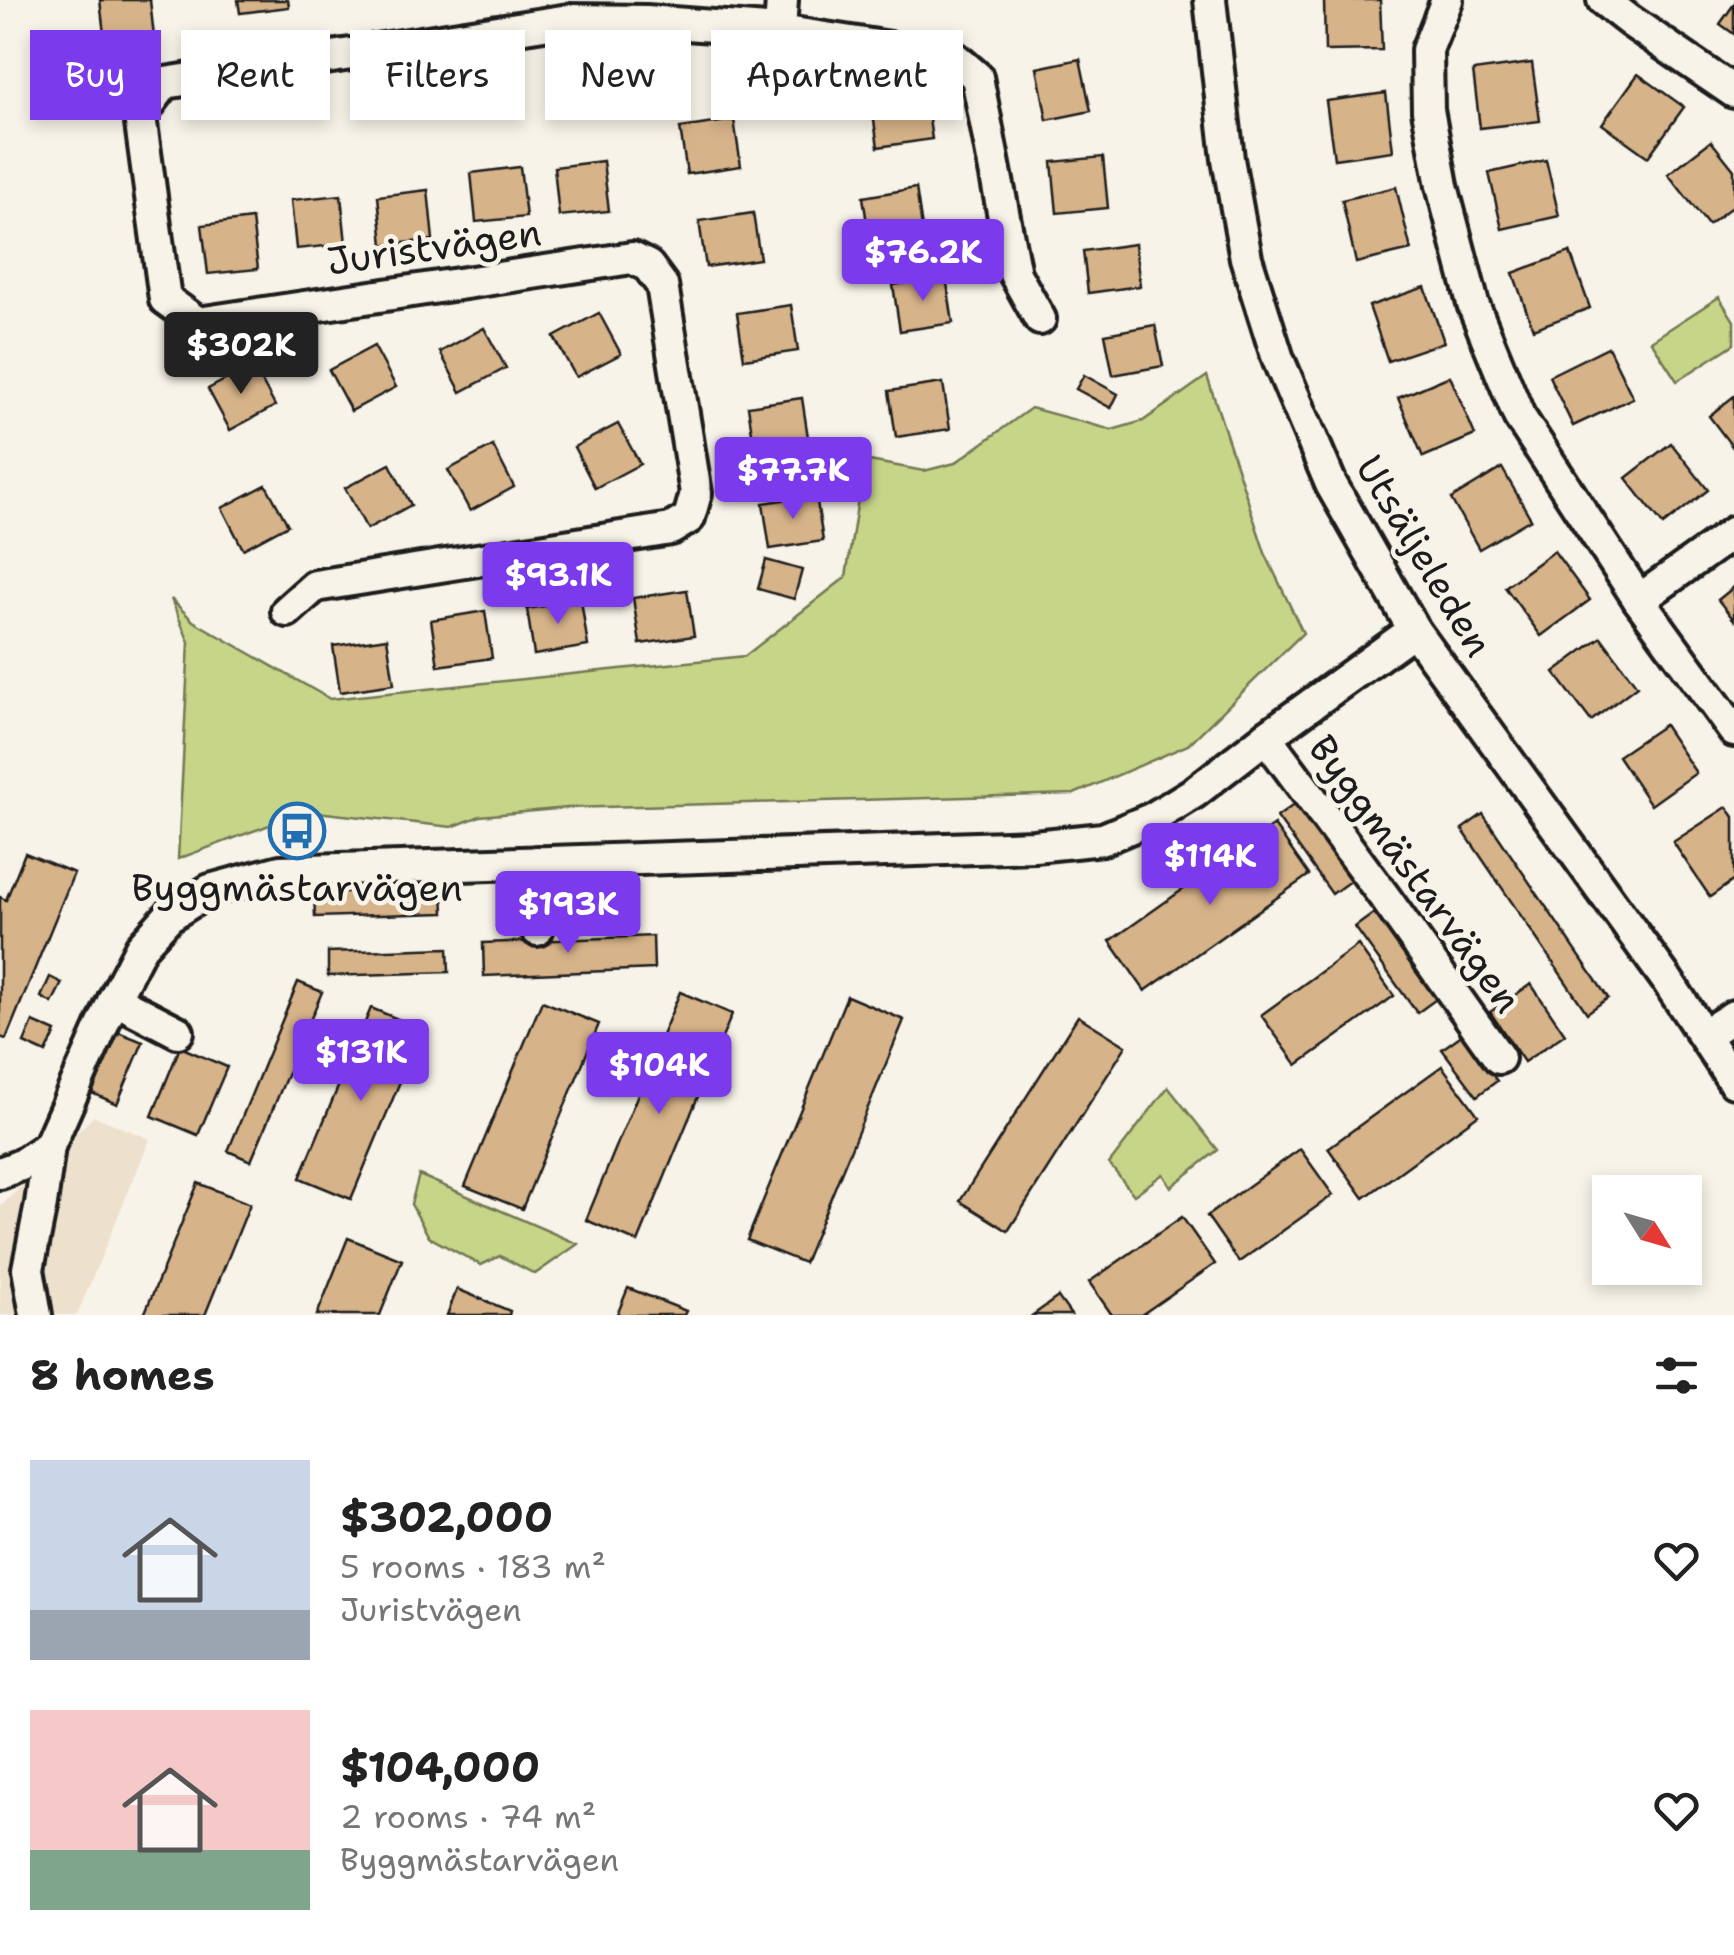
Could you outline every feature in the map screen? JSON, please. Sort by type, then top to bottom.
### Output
[{"type":"street","points":[[780,30],[782,0]]},
{"type":"street","name":"Utsäljeleden","points":[[1210,0],[1228,159],[1246,258],[1278,359],[1330,484],[1414,630],[1597,881],[1734,1082]]},
{"type":"street","points":[[1447,0],[1427,50],[1428,110],[1442,186],[1473,304],[1519,416],[1639,600],[1734,731]]},
{"type":"street","points":[[1603,0],[1734,92]]},
{"type":"street","name":"Juristvägen","points":[[286,611],[315,586],[671,529],[688,518],[696,492],[662,285],[648,266],[632,258],[198,323],[165,299],[140,116],[165,82],[569,20],[767,30]]},
{"type":"street","points":[[963,65],[976,77],[1015,274],[1040,319]]},
{"type":"street","points":[[1639,600],[1734,532]]},
{"type":"street","name":"Byggmästarvägen","points":[[36,1315],[28,1269],[49,1146],[141,948],[169,916],[210,890],[280,870],[1034,846],[1103,839],[1154,818],[1196,792],[1414,630]]},
{"type":"street","name":"Byggmästarvägen","points":[[1266,737],[1499,1058]]},
{"type":"street","points":[[537,862],[537,930]]},
{"type":"street","points":[[114,999],[178,1032]]},
{"type":"street","points":[[1704,1035],[1734,1016]]},
{"type":"street","points":[[0,1172],[21,1165],[49,1146]]},
{"type":"shaded area","points":[[94,1116],[150,1139],[77,1315],[0,1315],[0,1207]]},
{"type":"green space","points":[[1719,297],[1734,321],[1734,344],[1677,381],[1651,341]]},
{"type":"green space","points":[[1207,376],[1265,553],[1303,633],[1188,745],[1074,794],[567,808],[480,816],[452,827],[307,811],[178,859],[189,642],[171,599],[193,621],[330,699],[745,656],[846,577],[864,460],[924,471],[955,463],[1031,408],[1112,430],[1143,421]]},
{"type":"green space","points":[[1168,1087],[1218,1150],[1171,1187],[1163,1174],[1134,1195],[1109,1164]]},
{"type":"green space","points":[[419,1175],[578,1244],[535,1274],[500,1256],[481,1265],[429,1237],[411,1204]]},
{"type":"building","points":[[100,0],[150,0],[153,30],[103,30]]},
{"type":"building","points":[[238,0],[288,0],[289,7],[240,13]]},
{"type":"building","points":[[1324,0],[1380,0],[1382,50],[1325,51]]},
{"type":"building","points":[[1734,4],[1734,34],[1720,24]]},
{"type":"building","points":[[1080,59],[1091,111],[1047,120],[1037,68]]},
{"type":"building","points":[[1532,63],[1540,121],[1480,128],[1473,71]]},
{"type":"building","points":[[1638,74],[1684,107],[1648,157],[1602,124]]},
{"type":"building","points":[[1386,93],[1393,151],[1334,159],[1326,101]]},
{"type":"building","points":[[734,120],[741,166],[687,174],[680,128]]},
{"type":"building","points":[[874,120],[929,120],[932,139],[878,147]]},
{"type":"building","points":[[1711,141],[1734,170],[1734,205],[1708,225],[1668,174]]},
{"type":"building","points":[[1103,157],[1108,208],[1057,213],[1052,162]]},
{"type":"building","points":[[1546,160],[1559,216],[1502,229],[1489,173]]},
{"type":"building","points":[[603,161],[609,211],[559,216],[554,167]]},
{"type":"building","points":[[520,167],[526,217],[476,222],[471,173]]},
{"type":"building","points":[[1396,187],[1411,250],[1356,263],[1342,200]]},
{"type":"building","points":[[916,188],[923,234],[870,243],[863,197]]},
{"type":"building","points":[[428,190],[433,240],[383,245],[378,196]]},
{"type":"building","points":[[341,195],[346,244],[296,249],[291,200]]},
{"type":"building","points":[[753,213],[760,259],[706,267],[699,221]]},
{"type":"building","points":[[252,219],[258,269],[208,274],[202,225]]},
{"type":"building","points":[[1135,244],[1140,286],[1088,293],[1083,251]]},
{"type":"building","points":[[1570,252],[1590,308],[1533,329],[1513,273]]},
{"type":"building","points":[[946,277],[953,323],[900,331],[893,285]]},
{"type":"building","points":[[1425,287],[1444,342],[1388,361],[1369,306]]},
{"type":"building","points":[[791,305],[798,351],[744,359],[737,313]]},
{"type":"building","points":[[599,313],[621,354],[576,377],[554,337]]},
{"type":"building","points":[[1155,325],[1163,366],[1113,375],[1105,334]]},
{"type":"building","points":[[484,328],[506,368],[461,392],[440,352]]},
{"type":"building","points":[[374,346],[396,387],[351,411],[329,370]]},
{"type":"building","points":[[1608,347],[1633,398],[1573,426],[1549,376]]},
{"type":"building","points":[[253,365],[275,406],[230,430],[208,389]]},
{"type":"building","points":[[1084,375],[1118,394],[1111,408],[1076,389]]},
{"type":"building","points":[[1450,376],[1475,435],[1423,457],[1398,398]]},
{"type":"building","points":[[943,383],[950,429],[896,437],[889,391]]},
{"type":"building","points":[[1734,396],[1734,449],[1709,416]]},
{"type":"building","points":[[802,398],[809,444],[755,453],[748,406]]},
{"type":"building","points":[[618,424],[640,464],[595,488],[574,447]]},
{"type":"building","points":[[1671,443],[1708,490],[1663,525],[1626,478]]},
{"type":"building","points":[[493,446],[514,487],[470,511],[448,470]]},
{"type":"building","points":[[390,464],[411,505],[367,529],[345,488]]},
{"type":"building","points":[[1502,468],[1531,519],[1479,549],[1451,499]]},
{"type":"building","points":[[266,485],[288,525],[243,549],[222,508]]},
{"type":"building","points":[[816,495],[823,541],[770,549],[763,503]]},
{"type":"building","points":[[1554,551],[1590,600],[1541,636],[1505,587]]},
{"type":"building","points":[[766,560],[802,570],[794,599],[758,589]]},
{"type":"building","points":[[1734,587],[1734,620],[1718,600]]},
{"type":"building","points":[[687,590],[694,636],[640,644],[633,598]]},
{"type":"building","points":[[581,600],[588,646],[534,655],[527,609]]},
{"type":"building","points":[[485,611],[492,658],[438,666],[431,620]]},
{"type":"building","points":[[1601,637],[1637,686],[1591,721],[1554,672]]},
{"type":"building","points":[[387,638],[394,684],[340,692],[333,646]]},
{"type":"building","points":[[1664,725],[1696,773],[1651,805],[1618,756]]},
{"type":"building","points":[[1299,801],[1354,878],[1332,894],[1277,817]]},
{"type":"building","points":[[1727,807],[1734,817],[1734,880],[1710,897],[1673,842]]},
{"type":"building","points":[[1483,814],[1608,998],[1587,1013],[1462,829]]},
{"type":"building","points":[[1274,825],[1309,875],[1145,991],[1110,941]]},
{"type":"building","points":[[25,853],[74,873],[6,1039],[0,1037],[0,897],[6,900]]},
{"type":"building","points":[[443,889],[444,913],[315,917],[314,893]]},
{"type":"building","points":[[1377,911],[1439,997],[1417,1013],[1355,927]]},
{"type":"building","points":[[653,936],[654,969],[484,976],[483,943]]},
{"type":"building","points":[[1358,945],[1394,996],[1297,1065],[1261,1015]]},
{"type":"building","points":[[448,948],[449,972],[328,976],[328,952]]},
{"type":"building","points":[[50,977],[62,983],[52,1003],[41,997]]},
{"type":"building","points":[[298,982],[322,992],[251,1161],[228,1151]]},
{"type":"building","points":[[1531,984],[1565,1034],[1524,1062],[1490,1012]]},
{"type":"building","points":[[680,992],[732,1014],[638,1242],[586,1220]]},
{"type":"building","points":[[847,996],[904,1020],[804,1263],[747,1240]]},
{"type":"building","points":[[542,1001],[599,1024],[522,1209],[465,1186]]},
{"type":"building","points":[[371,1008],[422,1029],[351,1199],[300,1178]]},
{"type":"building","points":[[1078,1016],[1126,1046],[1008,1231],[960,1201]]},
{"type":"building","points":[[33,1022],[56,1032],[46,1053],[24,1043]]},
{"type":"building","points":[[118,1032],[143,1042],[117,1104],[92,1093]]},
{"type":"building","points":[[1463,1034],[1497,1081],[1477,1096],[1442,1049]]},
{"type":"building","points":[[180,1047],[227,1067],[198,1135],[152,1116]]},
{"type":"building","points":[[1442,1066],[1478,1115],[1364,1198],[1328,1148]]},
{"type":"building","points":[[1300,1149],[1333,1195],[1239,1262],[1207,1216]]},
{"type":"building","points":[[198,1183],[250,1204],[205,1315],[144,1315]]},
{"type":"building","points":[[1182,1217],[1215,1264],[1141,1315],[1112,1315],[1089,1282]]},
{"type":"building","points":[[348,1238],[402,1260],[380,1315],[317,1315]]},
{"type":"building","points":[[628,1288],[686,1311],[684,1315],[617,1315]]},
{"type":"building","points":[[457,1289],[510,1311],[509,1315],[447,1315]]},
{"type":"building","points":[[1058,1297],[1071,1315],[1033,1315]]},
{"type":"place","name":"Byggmästarvägen","points":[[297,831]]}]
